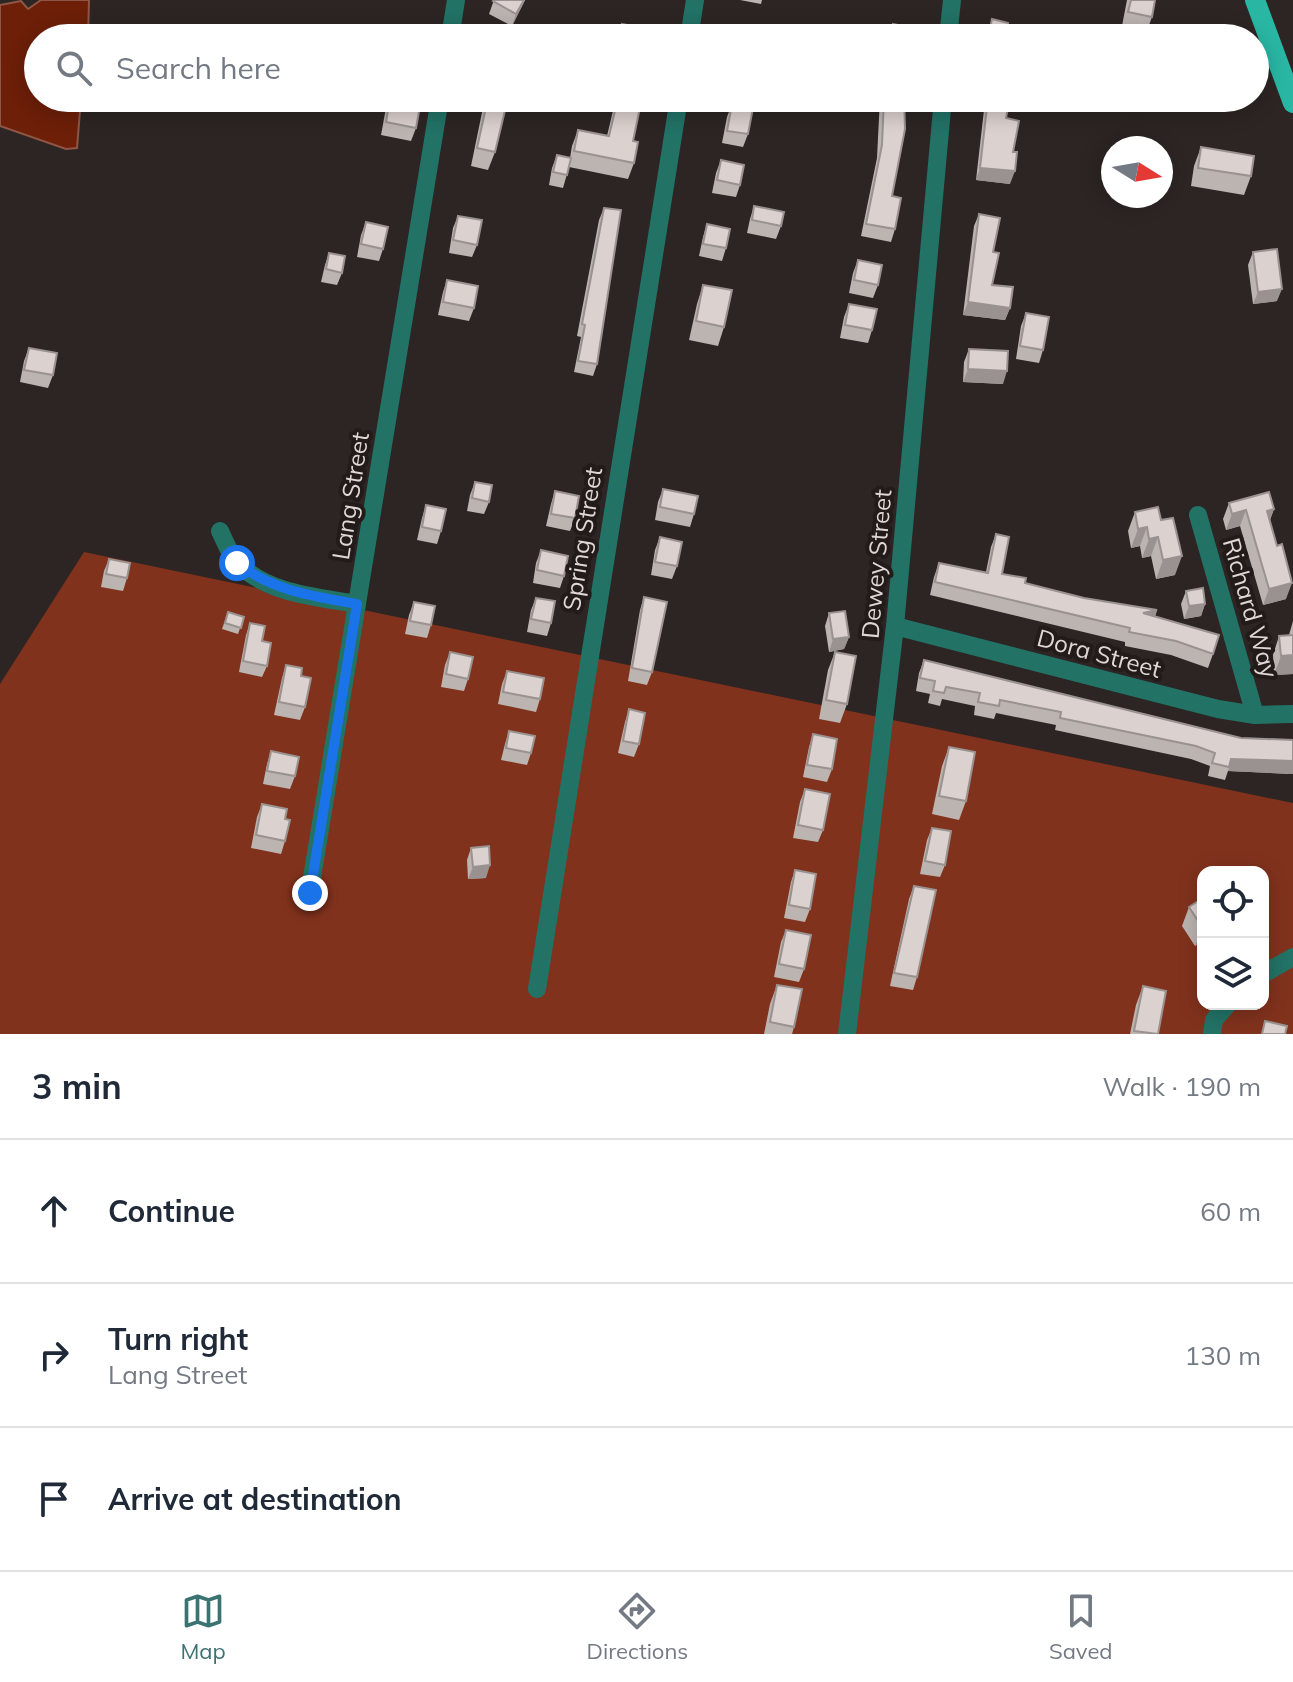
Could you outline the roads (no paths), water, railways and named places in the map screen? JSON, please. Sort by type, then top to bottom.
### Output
[{"type":"main road","points":[[1255,0],[1264,24]]},
{"type":"main road","points":[[1269,38],[1293,103]]},
{"type":"street","points":[[452,24],[456,0]]},
{"type":"street","points":[[691,24],[695,0]]},
{"type":"street","points":[[949,24],[952,0]]},
{"type":"street","name":"Lang Street","points":[[308,902],[438,112]]},
{"type":"street","name":"Spring Street","points":[[537,989],[677,112]]},
{"type":"street","name":"Dewey Street","points":[[847,1034],[895,626],[942,112]]},
{"type":"street","name":"Richard Way","points":[[1198,515],[1255,715]]},
{"type":"street","points":[[220,531],[237,563],[256,577],[293,593],[357,604]]},
{"type":"street","name":"Dora Street","points":[[895,626],[1218,709],[1255,715],[1293,714]]},
{"type":"street","points":[[1269,971],[1293,957]]},
{"type":"street","points":[[1212,1034],[1214,1020],[1223,1010]]}]
